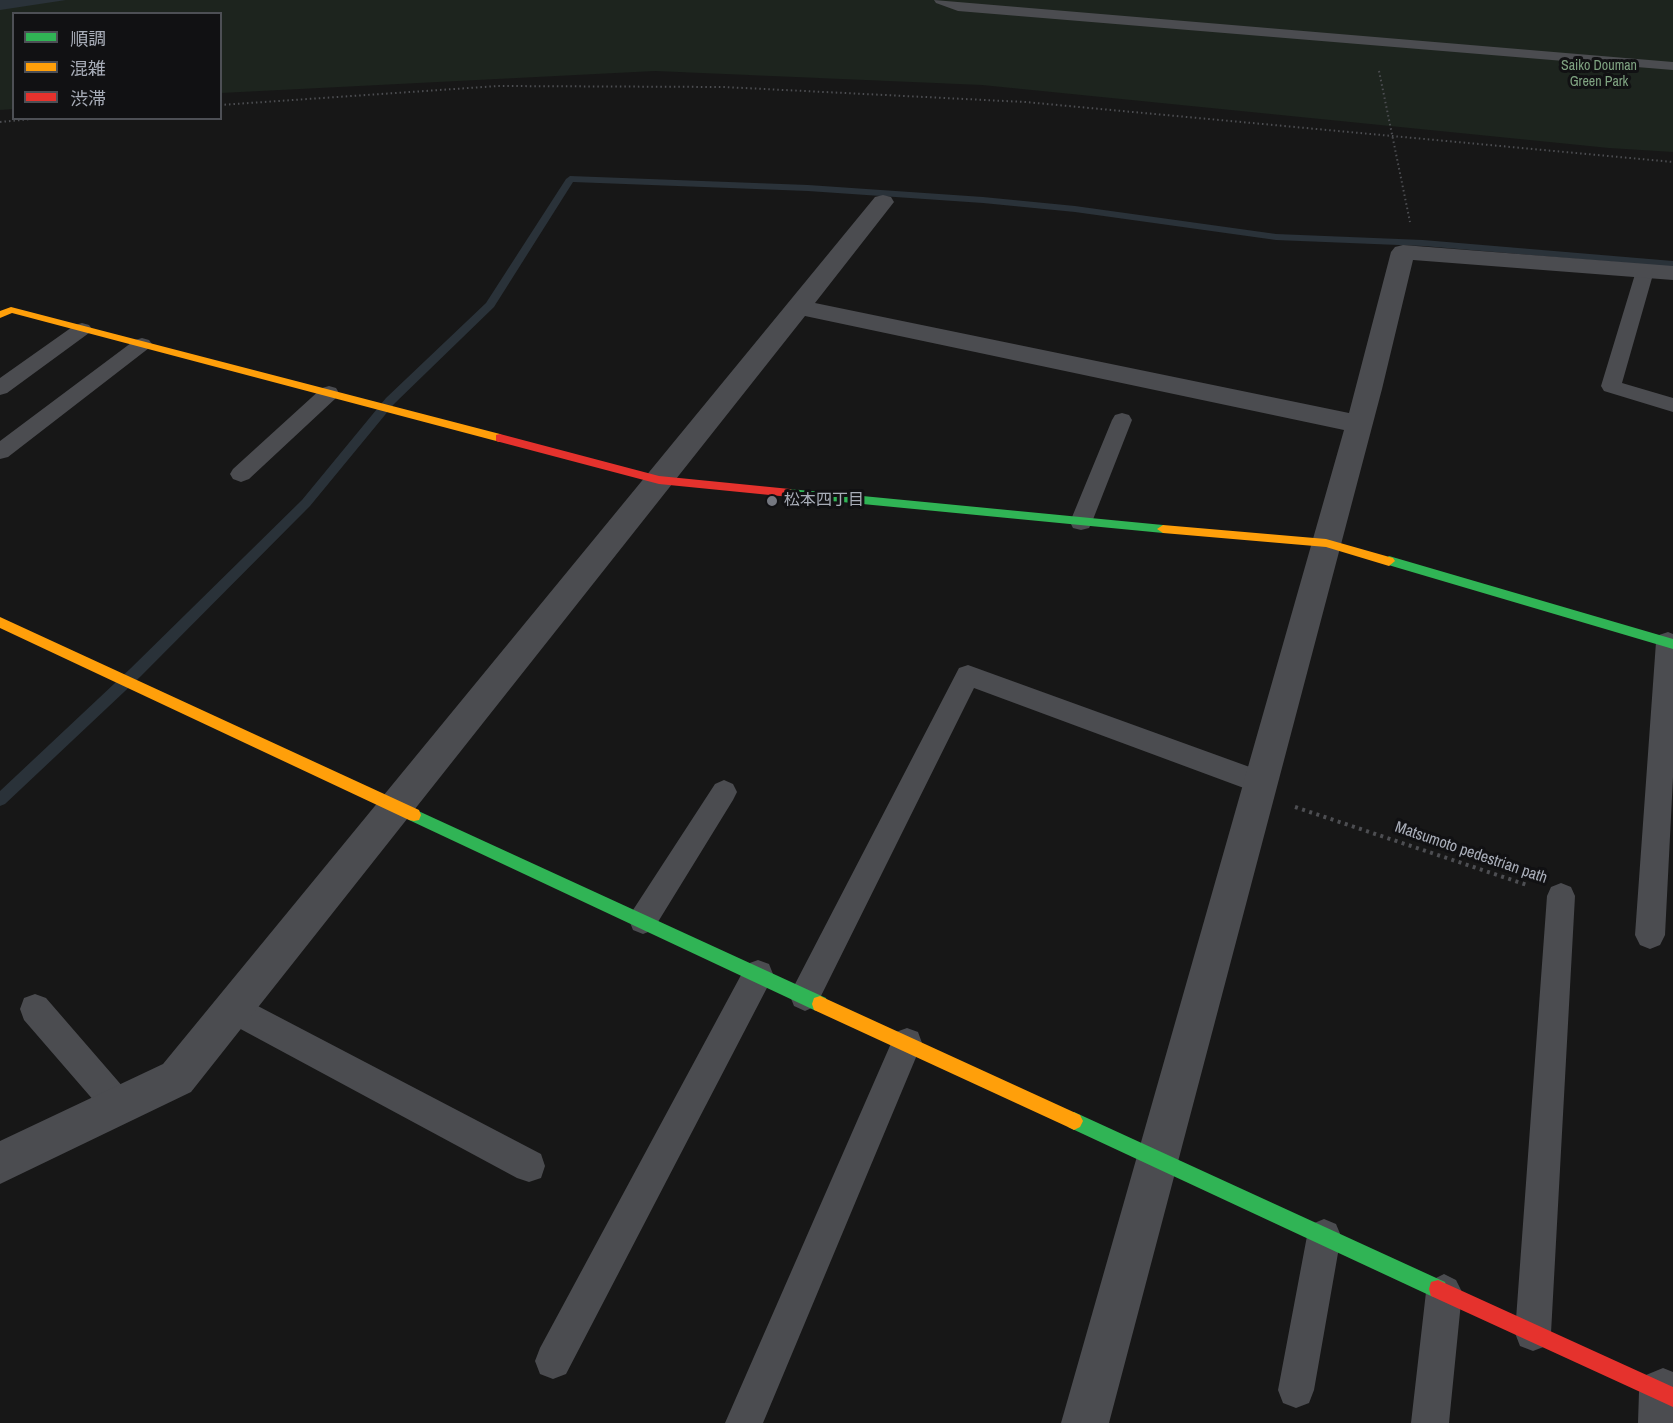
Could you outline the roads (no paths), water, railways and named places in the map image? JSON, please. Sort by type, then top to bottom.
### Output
[{"type":"street","points":[[0,1163],[177,1078],[883,202]]},
{"type":"street","points":[[1085,1423],[1359,424],[1403,252],[1673,273]]},
{"type":"street","points":[[799,307],[1359,424]]},
{"type":"street","points":[[0,315],[11,310],[659,480],[1081,522],[1326,543],[1670,643]]},
{"type":"street","points":[[0,622],[1533,1333],[1666,1404]]},
{"type":"lane","points":[[942,0],[958,7],[1673,66]]},
{"type":"lane","points":[[1645,271],[1611,386],[1673,405]]},
{"type":"lane","points":[[0,388],[82,329]]},
{"type":"lane","points":[[0,452],[142,344]]},
{"type":"lane","points":[[241,474],[329,393]]},
{"type":"lane","points":[[1081,522],[1122,420]]},
{"type":"lane","points":[[1650,935],[1670,643]]},
{"type":"lane","points":[[805,996],[968,675],[1259,788]]},
{"type":"lane","points":[[644,920],[724,792]]},
{"type":"lane","points":[[1533,1333],[1561,896]]},
{"type":"lane","points":[[553,1361],[758,974]]},
{"type":"lane","points":[[233,1008],[530,1166]]},
{"type":"lane","points":[[35,1009],[119,1107]]},
{"type":"lane","points":[[744,1423],[907,1043]]},
{"type":"lane","points":[[1296,1390],[1324,1236]]},
{"type":"lane","points":[[1430,1423],[1444,1292]]},
{"type":"waterway","points":[[0,800],[136,672],[306,503],[390,401],[490,305],[570,179],[808,188],[983,200],[1075,209],[1276,237],[1423,243],[1673,264]]},
{"type":"place","name":"松本四丁目","points":[[772,501]]},
{"type":"park label","name":"Saiko Douman Green Park","points":[[1599,74]]}]
